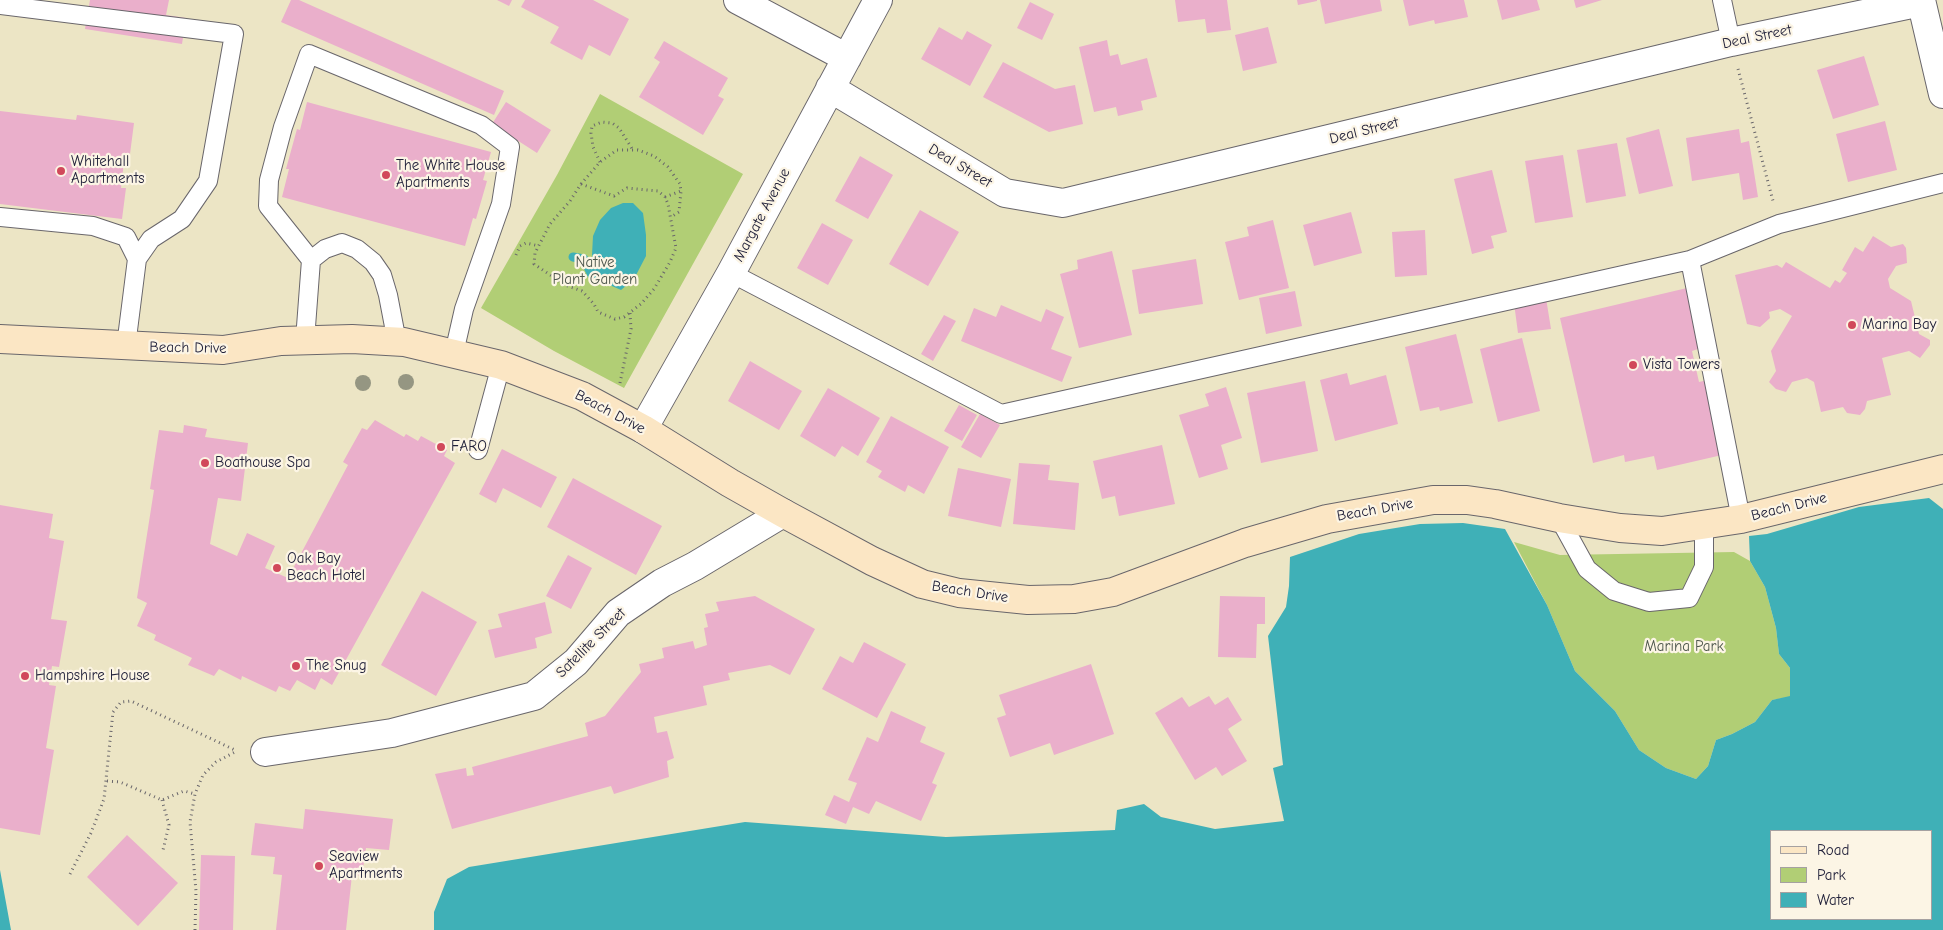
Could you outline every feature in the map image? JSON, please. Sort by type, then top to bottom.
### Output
[{"type":"main road","name":"Beach Drive","points":[[0,339],[223,350],[305,340],[397,342],[454,353],[501,365],[582,396],[643,429],[730,483],[783,513],[872,561],[922,584],[959,593],[1028,600],[1074,599],[1113,592],[1245,543],[1327,519],[1433,500],[1467,500],[1620,528],[1662,531],[1741,518],[1943,469]]},
{"type":"street","points":[[738,0],[847,58]]},
{"type":"street","name":"Margate Avenue","points":[[643,429],[731,273],[878,0]]},
{"type":"street","points":[[1921,1],[1943,94]]},
{"type":"street","name":"Deal Street","points":[[830,88],[1005,193],[1063,204],[1731,42],[1921,1]]},
{"type":"street","name":"Satellite Street","points":[[265,752],[392,732],[534,696],[576,662],[618,612],[783,513]]},
{"type":"lane","points":[[1722,0],[1731,42]]},
{"type":"lane","points":[[0,5],[234,34],[208,181],[182,220],[151,239],[137,259],[126,346]]},
{"type":"lane","points":[[305,340],[310,260],[268,206],[269,180],[283,127],[309,54],[481,125],[510,147],[501,204],[464,309],[454,353]]},
{"type":"lane","points":[[731,273],[1001,414],[1690,260],[1779,224],[1943,183]]},
{"type":"lane","points":[[0,218],[93,226],[126,237],[137,259]]},
{"type":"lane","points":[[310,260],[325,249],[342,243],[357,249],[373,262],[382,276],[388,295],[397,342]]},
{"type":"lane","points":[[1690,260],[1741,518]]},
{"type":"lane","points":[[478,450],[501,365]]},
{"type":"lane","points":[[1559,518],[1587,569],[1614,591],[1649,602],[1689,598],[1704,568],[1704,525]]},
{"type":"path","points":[[1731,42],[1779,224]]},
{"type":"path","points":[[600,162],[593,147],[591,133],[592,126],[602,122],[612,123],[619,128],[633,150]]},
{"type":"path","points":[[581,184],[614,196],[627,188],[658,191],[665,197],[671,217],[676,248],[670,262],[654,290],[641,304],[624,317],[615,319],[598,312],[594,304],[582,291],[565,285],[534,264],[539,246],[550,224],[581,184],[600,162],[616,150],[633,150],[654,156],[668,167],[680,184],[681,191],[679,212],[671,217]]},
{"type":"path","points":[[665,197],[681,191]]},
{"type":"path","points":[[516,255],[520,246],[526,243],[539,246]]},
{"type":"path","points":[[619,387],[631,329],[630,313]]},
{"type":"path","points":[[70,874],[91,833],[104,799],[113,712],[121,702],[131,701],[235,751],[265,752]]},
{"type":"path","points":[[196,930],[196,891],[190,822],[194,794],[203,775],[216,762],[235,751]]},
{"type":"path","points":[[106,781],[120,782],[162,800],[184,791],[194,794]]},
{"type":"path","points":[[162,800],[168,826],[163,850]]},
{"type":"green space","name":"Native Plant Garden","points":[[600,94],[743,174],[624,388],[554,351],[481,308],[557,175]]},
{"type":"green space","name":"Marina Park","points":[[1514,542],[1560,555],[1734,552],[1750,561],[1765,587],[1776,628],[1779,654],[1790,668],[1790,697],[1772,700],[1755,722],[1716,740],[1708,766],[1696,779],[1666,768],[1639,750],[1615,711],[1575,671],[1547,605]]},
{"type":"water","points":[[623,203],[633,203],[643,213],[646,256],[634,279],[621,290],[605,283],[595,274],[592,255],[593,236],[600,220],[611,208]]},
{"type":"water","points":[[1929,498],[1943,509],[1943,930],[434,930],[434,912],[447,879],[469,867],[745,822],[946,837],[1115,830],[1117,810],[1144,804],[1161,817],[1215,829],[1284,821],[1273,768],[1283,765],[1268,636],[1286,607],[1290,557],[1359,534],[1420,524],[1463,523],[1505,529],[1547,605],[1575,671],[1615,711],[1639,750],[1666,768],[1696,779],[1708,766],[1716,740],[1755,722],[1772,700],[1790,696],[1790,668],[1779,654],[1776,628],[1765,587],[1750,561],[1749,536],[1767,534],[1859,507]]},
{"type":"water","points":[[0,870],[11,930],[0,930]]},
{"type":"building","points":[[90,0],[169,0],[166,15],[186,18],[182,44],[85,29]]},
{"type":"building","points":[[291,0],[299,0],[504,91],[494,115],[281,22]]},
{"type":"building","points":[[497,0],[512,0],[509,6]]},
{"type":"building","points":[[525,0],[593,0],[629,19],[610,56],[589,45],[582,60],[550,43],[559,27],[521,7]]},
{"type":"building","points":[[1175,0],[1227,0],[1231,30],[1207,33],[1205,19],[1178,22]]},
{"type":"building","points":[[1297,0],[1317,0],[1317,1],[1298,5]]},
{"type":"building","points":[[1320,0],[1380,0],[1382,11],[1325,24]]},
{"type":"building","points":[[1403,0],[1464,0],[1468,17],[1435,24],[1434,20],[1409,26]]},
{"type":"building","points":[[1497,0],[1537,0],[1540,10],[1502,20]]},
{"type":"building","points":[[1574,0],[1602,0],[1576,8]]},
{"type":"building","points":[[1030,2],[1054,14],[1042,40],[1017,28]]},
{"type":"building","points":[[939,27],[962,40],[967,31],[992,45],[970,86],[921,59]]},
{"type":"building","points":[[1268,27],[1277,63],[1243,71],[1235,35]]},
{"type":"building","points":[[1107,40],[1110,56],[1118,54],[1121,65],[1147,58],[1157,97],[1141,101],[1143,110],[1118,116],[1116,107],[1094,112],[1079,47]]},
{"type":"building","points":[[664,41],[728,78],[718,96],[724,99],[703,135],[639,97],[660,62],[654,58]]},
{"type":"building","points":[[1864,56],[1879,105],[1833,119],[1817,70]]},
{"type":"building","points":[[1003,62],[1055,89],[1075,85],[1083,124],[1049,132],[983,97]]},
{"type":"building","name":"The White House Apartments","points":[[307,102],[491,152],[483,180],[487,181],[476,219],[473,218],[465,246],[282,197],[289,169],[286,169],[297,129],[300,130]]},
{"type":"building","points":[[506,102],[551,130],[537,153],[492,124]]},
{"type":"building","name":"Whitehall Apartments","points":[[0,111],[76,120],[77,115],[134,123],[130,154],[125,153],[121,188],[126,188],[122,219],[0,204]]},
{"type":"building","points":[[1885,121],[1897,170],[1848,182],[1836,134]]},
{"type":"building","points":[[1659,129],[1673,186],[1639,194],[1626,138]]},
{"type":"building","points":[[1739,129],[1741,143],[1749,141],[1758,197],[1743,200],[1739,173],[1692,181],[1686,138]]},
{"type":"building","points":[[1617,143],[1626,196],[1586,203],[1577,150]]},
{"type":"building","points":[[1563,155],[1573,217],[1535,223],[1525,161]]},
{"type":"building","points":[[860,156],[893,175],[868,219],[835,201]]},
{"type":"building","points":[[1492,170],[1507,232],[1491,236],[1494,248],[1472,254],[1454,179]]},
{"type":"building","points":[[920,210],[959,232],[928,286],[889,264]]},
{"type":"building","points":[[1351,212],[1362,253],[1314,266],[1303,225]]},
{"type":"building","points":[[1273,220],[1289,288],[1239,300],[1225,242],[1249,236],[1247,227]]},
{"type":"building","points":[[822,223],[853,240],[828,285],[797,268]]},
{"type":"building","points":[[1425,230],[1427,275],[1395,277],[1392,232]]},
{"type":"building","name":"Marina Bay","points":[[1873,236],[1891,247],[1903,244],[1906,248],[1907,263],[1896,266],[1888,279],[1890,288],[1911,301],[1919,334],[1930,340],[1930,345],[1920,358],[1909,351],[1882,358],[1891,395],[1867,401],[1865,409],[1860,415],[1847,413],[1843,407],[1821,412],[1814,382],[1807,378],[1792,382],[1786,392],[1776,389],[1769,382],[1776,371],[1771,351],[1792,316],[1780,309],[1769,312],[1770,318],[1760,327],[1747,324],[1735,275],[1777,265],[1782,268],[1786,262],[1830,288],[1835,280],[1840,283],[1847,273],[1842,270],[1855,247],[1863,252]]},
{"type":"building","points":[[1112,251],[1132,335],[1079,348],[1060,274],[1078,269],[1077,260]]},
{"type":"building","points":[[1196,259],[1203,304],[1139,314],[1132,270]]},
{"type":"building","name":"Vista Towers","points":[[1687,288],[1701,348],[1692,351],[1699,382],[1708,380],[1722,455],[1657,470],[1654,456],[1625,462],[1624,455],[1593,463],[1560,318]]},
{"type":"building","points":[[1295,291],[1302,326],[1266,334],[1259,298]]},
{"type":"building","points":[[1546,298],[1551,329],[1518,333],[1514,303]]},
{"type":"building","points":[[1001,305],[1041,322],[1046,309],[1064,317],[1051,349],[1072,357],[1062,382],[961,341],[974,308],[996,317]]},
{"type":"building","points":[[944,315],[956,321],[933,361],[921,354]]},
{"type":"building","points":[[1456,334],[1473,403],[1440,411],[1439,407],[1420,411],[1405,347]]},
{"type":"building","points":[[1522,338],[1540,411],[1498,422],[1480,349]]},
{"type":"building","points":[[750,361],[802,391],[779,430],[728,401]]},
{"type":"building","points":[[1347,373],[1350,385],[1386,375],[1398,424],[1335,441],[1320,380]]},
{"type":"building","points":[[1305,381],[1318,451],[1261,463],[1247,393]]},
{"type":"building","points":[[1226,387],[1242,438],[1221,445],[1228,469],[1199,478],[1179,415],[1209,406],[1205,394]]},
{"type":"building","points":[[828,388],[880,418],[858,456],[842,446],[835,457],[800,436]]},
{"type":"building","points":[[959,405],[977,415],[962,441],[944,431]]},
{"type":"building","points":[[980,414],[1000,425],[981,458],[961,447]]},
{"type":"building","points":[[891,416],[949,447],[924,494],[908,485],[905,492],[878,477],[882,471],[866,462]]},
{"type":"building","points":[[375,420],[404,437],[406,434],[418,441],[421,436],[447,450],[444,456],[455,463],[332,685],[321,678],[315,690],[297,680],[290,691],[279,686],[276,692],[242,676],[241,680],[219,669],[214,676],[188,665],[192,658],[154,640],[156,635],[137,626],[147,603],[137,598],[154,490],[150,489],[159,430],[183,433],[184,425],[207,429],[205,437],[248,443],[241,501],[218,498],[210,544],[237,556],[247,533],[275,546],[265,568],[288,578],[348,465],[343,462],[362,428],[367,430]]},
{"type":"building","points":[[1162,445],[1175,504],[1119,516],[1115,496],[1102,499],[1093,461]]},
{"type":"building","points":[[502,449],[557,477],[541,508],[503,488],[496,503],[479,494]]},
{"type":"building","points":[[1019,463],[1050,465],[1048,480],[1079,483],[1075,530],[1013,524]]},
{"type":"building","points":[[958,468],[1011,479],[1001,527],[948,516]]},
{"type":"building","points":[[573,478],[662,526],[636,575],[547,527]]},
{"type":"building","name":"Hampshire House","points":[[0,505],[53,514],[49,538],[64,541],[51,619],[67,621],[59,667],[52,666],[49,685],[56,686],[46,748],[54,750],[40,835],[0,828]]},
{"type":"building","points":[[568,555],[592,568],[571,609],[546,596]]},
{"type":"building","points":[[422,591],[477,622],[436,696],[381,665]]},
{"type":"building","points":[[755,596],[815,629],[790,675],[770,665],[728,673],[730,680],[703,686],[707,705],[654,717],[657,733],[667,731],[674,758],[667,761],[669,777],[614,794],[611,786],[452,829],[435,774],[466,768],[467,776],[474,775],[472,767],[588,736],[585,723],[605,716],[641,672],[639,664],[664,658],[662,648],[693,641],[695,649],[707,645],[704,628],[708,627],[705,614],[719,611],[716,602]]},
{"type":"building","points":[[1220,596],[1265,597],[1265,624],[1257,624],[1256,658],[1218,657]]},
{"type":"building","points":[[545,602],[552,633],[535,638],[537,648],[495,658],[488,630],[502,627],[498,614]]},
{"type":"building","points":[[864,642],[906,664],[877,718],[822,689],[840,656],[853,663]]},
{"type":"building","points":[[1091,664],[1114,734],[1054,755],[1050,743],[1010,757],[997,718],[1006,715],[999,695]]},
{"type":"building","points":[[1209,696],[1215,705],[1228,697],[1242,720],[1228,729],[1247,761],[1222,776],[1216,767],[1195,780],[1155,713],[1182,697],[1189,707]]},
{"type":"building","points":[[891,711],[926,727],[920,742],[945,753],[932,783],[937,785],[921,821],[876,801],[869,814],[853,807],[846,824],[825,815],[834,795],[849,802],[857,783],[848,780],[867,737],[878,742]]},
{"type":"building","name":"Seaview Apartments","points":[[305,809],[393,819],[389,850],[366,848],[362,876],[352,875],[346,930],[276,930],[282,875],[273,874],[275,857],[251,855],[255,823],[303,829]]},
{"type":"building","points":[[127,835],[178,883],[138,926],[87,877]]},
{"type":"building","points":[[201,855],[235,856],[233,930],[199,930]]},
{"type":"waterway","points":[[573,257],[584,259],[592,275],[595,274]]},
{"type":"place","name":"Whitehall Apartments","points":[[61,171]]},
{"type":"place","name":"The White House Apartments","points":[[386,175]]},
{"type":"place","name":"Marina Bay","points":[[1852,325]]},
{"type":"place","name":"Vista Towers","points":[[1633,365]]},
{"type":"place","name":"FARO","points":[[441,447]]},
{"type":"place","name":"Boathouse Spa","points":[[205,463]]},
{"type":"place","name":"Oak Bay Beach Hotel","points":[[277,568]]},
{"type":"place","name":"The Snug","points":[[296,666]]},
{"type":"place","name":"Hampshire House","points":[[25,676]]},
{"type":"place","name":"Seaview Apartments","points":[[319,866]]}]
